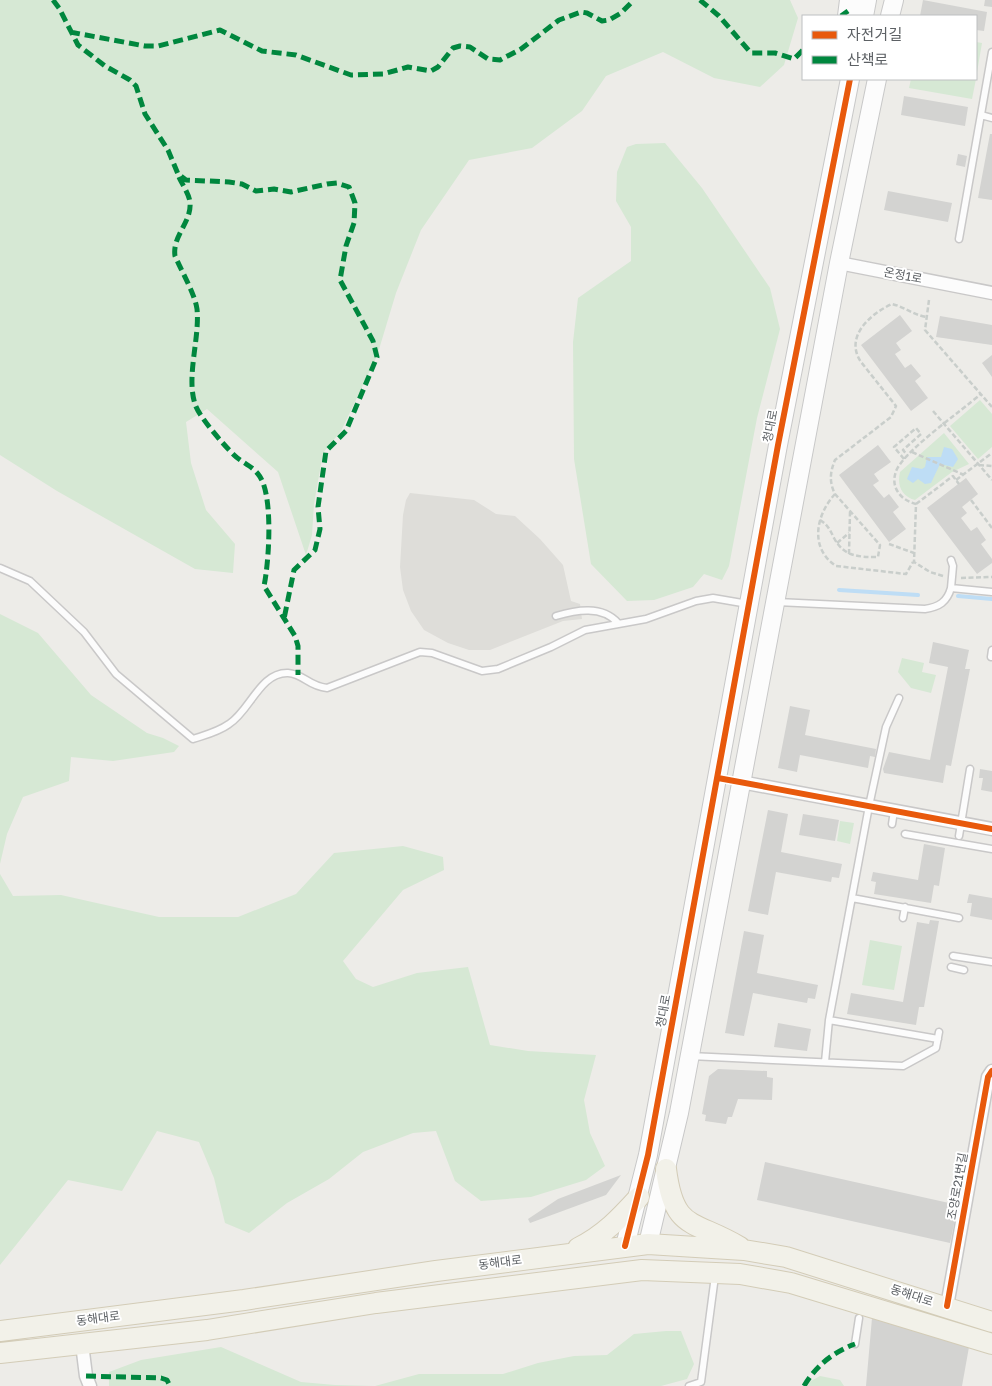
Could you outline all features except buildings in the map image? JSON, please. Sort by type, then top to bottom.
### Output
[{"type":"main road","points":[[666,1169],[669,1192],[675,1208],[684,1219],[717,1233],[744,1250]]},
{"type":"main road","points":[[566,1254],[598,1238],[614,1225],[639,1197]]},
{"type":"main road","points":[[642,1270],[648,1244]]},
{"type":"main road","name":"동해대로","points":[[0,1331],[244,1300],[648,1244],[744,1250],[797,1259],[992,1322]]},
{"type":"main road","points":[[621,1271],[625,1246]]},
{"type":"main road","name":"동해대로","points":[[0,1353],[207,1330],[376,1303],[621,1271],[642,1270],[716,1272],[765,1278],[818,1290],[992,1344]]},
{"type":"street","points":[[847,15],[849,0]]},
{"type":"street","points":[[864,15],[867,0]]},
{"type":"street","points":[[890,15],[894,0]]},
{"type":"street","points":[[822,213],[840,80]]},
{"type":"street","name":"청대로","points":[[625,1246],[639,1197],[822,213],[850,80]]},
{"type":"street","points":[[648,1244],[666,1169],[689,1056],[839,263],[877,80]]},
{"type":"street","name":"온정1로","points":[[814,258],[992,293]]},
{"type":"street","points":[[718,778],[992,829]]},
{"type":"street","points":[[666,1055],[689,1056]]},
{"type":"street","name":"조양로21번길","points":[[947,1306],[988,1077],[992,1071]]},
{"type":"street","points":[[82,1344],[86,1376],[90,1386]]},
{"type":"lane","points":[[959,239],[992,52]]},
{"type":"lane","points":[[981,115],[992,118]]},
{"type":"lane","points":[[776,602],[925,609],[939,606],[945,601],[951,588],[953,566],[951,560]]},
{"type":"lane","points":[[0,568],[30,581],[84,632],[116,674],[193,739],[229,724],[239,716],[273,675],[287,673],[298,675],[315,686],[327,688],[420,652],[432,653],[482,671],[498,669],[552,647],[585,630],[646,619],[696,601],[713,598],[749,604]]},
{"type":"lane","points":[[951,588],[992,592]]},
{"type":"lane","points":[[556,616],[566,613],[600,610],[612,616],[618,623]]},
{"type":"lane","points":[[824,1062],[868,806],[886,727],[899,698]]},
{"type":"lane","points":[[959,836],[970,769]]},
{"type":"lane","points":[[892,824],[894,811]]},
{"type":"lane","points":[[905,834],[992,849]]},
{"type":"lane","points":[[852,898],[958,918]]},
{"type":"lane","points":[[904,918],[905,908]]},
{"type":"lane","points":[[953,956],[992,962]]},
{"type":"lane","points":[[951,967],[964,970]]},
{"type":"lane","points":[[830,1020],[938,1039]]},
{"type":"lane","points":[[689,1056],[903,1066],[936,1048],[940,1032]]},
{"type":"lane","points":[[689,1386],[701,1382],[716,1272]]},
{"type":"lane","points":[[855,1344],[859,1318]]},
{"type":"path","points":[[929,300],[925,330],[992,407]]},
{"type":"path","points":[[820,520],[827,524],[837,543],[852,556],[878,557],[880,545],[834,494],[830,478],[835,460],[891,417],[896,406],[856,354],[854,345],[857,334],[880,312],[892,304],[900,306],[912,314],[927,317]]},
{"type":"path","points":[[916,504],[903,499],[894,485],[894,476],[904,459],[981,394]]},
{"type":"path","points":[[933,411],[992,480]]},
{"type":"path","points":[[904,459],[894,447],[916,428],[921,434],[903,450],[908,456]]},
{"type":"path","points":[[912,452],[964,475]]},
{"type":"path","points":[[956,480],[992,453]]},
{"type":"path","points":[[978,464],[992,466]]},
{"type":"path","points":[[916,504],[953,476],[959,484]]},
{"type":"path","points":[[834,494],[825,505],[820,520],[818,540],[821,551],[836,566],[906,574],[914,562],[916,504]]},
{"type":"path","points":[[971,500],[992,528]]},
{"type":"path","points":[[849,554],[850,511]]},
{"type":"path","points":[[837,543],[849,533]]},
{"type":"path","points":[[889,544],[914,553]]},
{"type":"path","points":[[914,562],[930,572],[952,579],[992,576]]},
{"type":"shaded area","points":[[410,493],[474,500],[496,514],[515,516],[540,539],[563,565],[571,601],[580,604],[582,619],[563,621],[490,650],[469,650],[448,643],[424,630],[411,611],[403,590],[400,567],[403,515],[406,500]]},
{"type":"green space","points":[[0,0],[790,0],[798,18],[784,65],[760,87],[714,78],[663,52],[606,76],[582,111],[532,148],[469,160],[421,230],[396,293],[377,356],[341,431],[323,453],[314,504],[312,535],[306,555],[278,472],[207,409],[186,422],[191,463],[206,510],[235,544],[233,573],[195,569],[57,491],[0,455]]},
{"type":"green space","points":[[977,42],[982,43],[977,72]]},
{"type":"green space","points":[[911,80],[976,80],[972,99],[909,88]]},
{"type":"green space","points":[[665,143],[702,188],[770,288],[780,329],[757,418],[729,566],[722,580],[704,574],[693,587],[654,600],[627,601],[591,564],[574,459],[573,342],[578,298],[631,261],[631,227],[616,201],[617,172],[627,147],[636,144]]},
{"type":"green space","points":[[980,400],[992,414],[992,447],[978,459],[950,426]]},
{"type":"green space","points":[[944,433],[969,464],[952,472],[915,500],[906,496],[900,486],[900,472]]},
{"type":"green space","points":[[0,614],[38,633],[91,695],[147,733],[179,746],[174,752],[113,761],[71,757],[69,781],[23,797],[7,834],[0,864]]},
{"type":"green space","points":[[902,658],[924,663],[922,672],[936,675],[931,693],[911,688],[898,672]]},
{"type":"green space","points":[[840,821],[854,823],[850,844],[837,841]]},
{"type":"green space","points":[[403,846],[443,857],[444,870],[403,890],[343,961],[356,979],[373,987],[417,973],[468,967],[490,1045],[528,1051],[596,1055],[584,1100],[590,1133],[605,1166],[586,1180],[531,1197],[481,1201],[455,1181],[436,1131],[413,1133],[363,1152],[329,1179],[287,1203],[249,1233],[225,1223],[214,1178],[199,1142],[157,1131],[122,1191],[68,1180],[0,1265],[0,874],[13,896],[61,895],[159,917],[238,917],[296,894],[334,853]]},
{"type":"green space","points":[[870,940],[902,946],[894,990],[862,985]]},
{"type":"green space","points":[[666,1331],[681,1331],[694,1364],[687,1379],[661,1386],[375,1386],[419,1374],[503,1374],[538,1363],[574,1356],[607,1355],[634,1334]]},
{"type":"green space","points":[[221,1347],[301,1382],[375,1386],[109,1386],[109,1372],[141,1360]]},
{"type":"green space","points":[[820,1376],[840,1380],[844,1386],[802,1386]]},
{"type":"water","points":[[944,447],[952,449],[958,459],[953,467],[940,464],[931,483],[925,484],[918,479],[913,483],[907,479],[912,467],[922,469],[925,467],[927,457],[941,457]]},
{"type":"waterway","points":[[839,590],[918,595]]},
{"type":"waterway","points":[[958,596],[992,599]]},
{"type":"marked path","points":[[53,0],[78,45],[105,66],[130,80],[136,86],[145,114],[168,150],[178,174],[186,180],[242,184],[256,191],[274,189],[291,192],[337,183],[349,187],[355,203],[354,223],[346,246],[340,280],[373,341],[377,357],[346,431],[326,451],[318,507],[320,529],[315,550],[294,570],[284,619]]},
{"type":"marked path","points":[[70,32],[145,46],[158,46],[220,30],[262,51],[296,55],[351,75],[383,74],[408,67],[431,71],[438,67],[453,48],[460,46],[470,47],[488,59],[500,60],[521,49],[559,20],[581,12],[602,21],[609,20],[621,13],[634,0]]},
{"type":"marked path","points":[[700,0],[719,16],[751,53],[775,53],[794,59],[802,51]]},
{"type":"marked path","points":[[842,15],[848,11]]},
{"type":"marked path","points":[[179,177],[187,192],[190,209],[176,242],[175,256],[191,289],[197,309],[197,332],[192,369],[195,404],[201,416],[218,438],[234,455],[256,471],[263,483],[269,528],[264,586],[295,636],[298,646],[298,675]]},
{"type":"marked path","points":[[804,1386],[826,1360],[839,1351],[855,1344]]},
{"type":"marked path","points":[[86,1376],[161,1378],[167,1380],[170,1386]]},
{"type":"cycle path","points":[[625,1246],[648,1155],[778,445],[850,80]]},
{"type":"cycle path","points":[[718,778],[992,829]]},
{"type":"cycle path","points":[[947,1306],[988,1077],[992,1071]]}]
